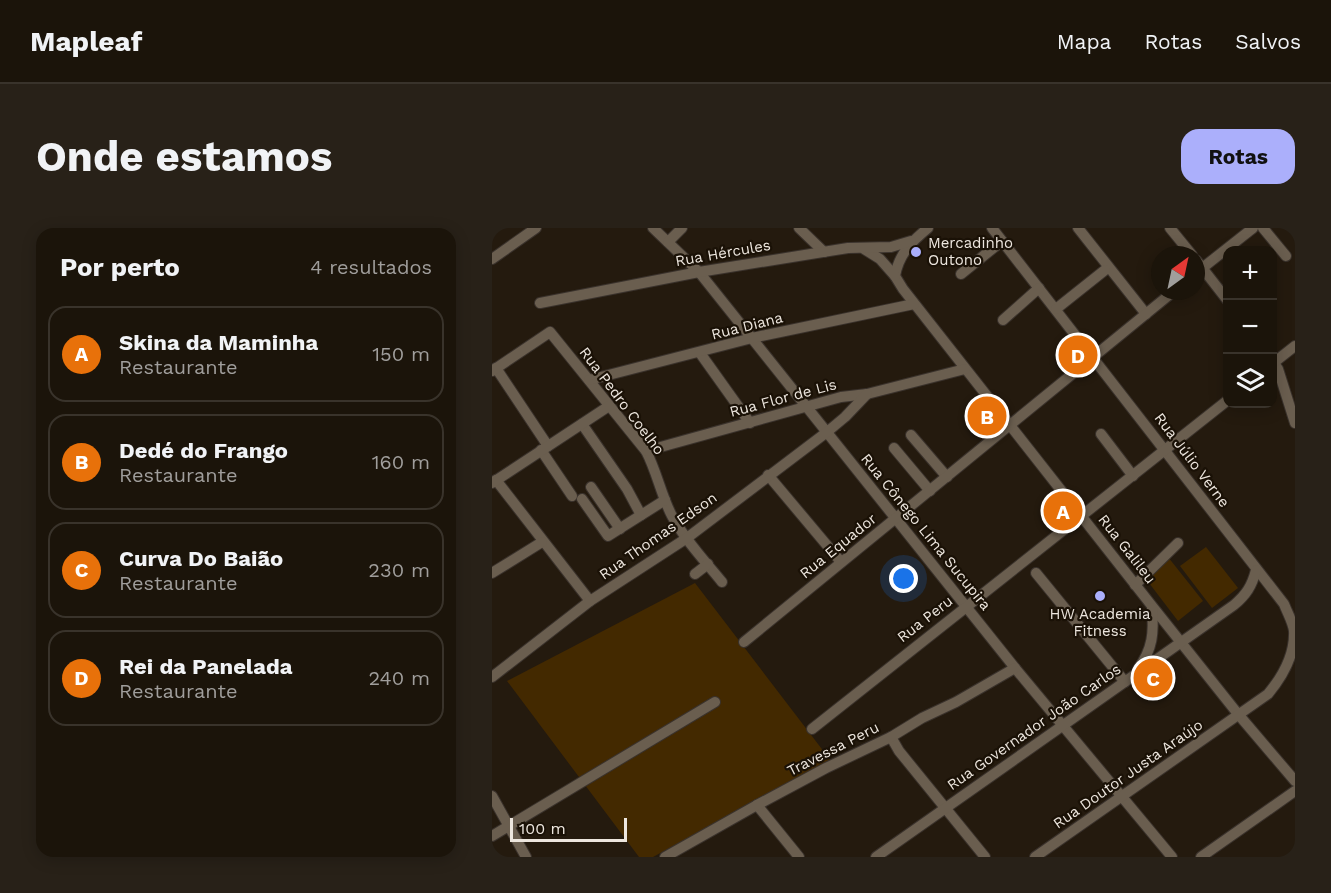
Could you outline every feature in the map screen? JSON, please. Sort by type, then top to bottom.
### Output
[{"type":"street","points":[[492,259],[536,228]]},
{"type":"street","name":"Rua Cônego Lima Sucupira","points":[[653,228],[699,272],[1015,668],[1172,857]]},
{"type":"street","points":[[668,242],[681,228]]},
{"type":"street","points":[[799,228],[824,252]]},
{"type":"street","points":[[895,276],[897,263],[912,241],[928,228]]},
{"type":"street","name":"Rua Júlio Verne","points":[[992,228],[1166,449],[1284,604],[1294,629],[1295,643],[1289,663],[1268,694],[1238,714]]},
{"type":"street","points":[[1078,228],[1146,314]]},
{"type":"street","points":[[1170,228],[1185,246]]},
{"type":"street","points":[[1205,262],[1253,228]]},
{"type":"street","points":[[1263,228],[1286,256]]},
{"type":"street","name":"Rua Hércules","points":[[540,303],[699,272],[824,252],[891,247],[912,241]]},
{"type":"street","points":[[961,274],[1002,241]]},
{"type":"street","name":"Rua Galileu","points":[[864,249],[880,259],[895,276],[914,304],[1135,585],[1295,781]]},
{"type":"street","points":[[1056,309],[1106,270]]},
{"type":"street","points":[[1205,275],[1226,300]]},
{"type":"street","points":[[1003,320],[1039,288]]},
{"type":"street","name":"Rua Equador","points":[[744,642],[1163,300]]},
{"type":"street","name":"Rua Diana","points":[[589,380],[752,338],[914,304]]},
{"type":"street","name":"Rua Pedro Coelho","points":[[494,370],[549,332],[646,451],[678,526],[723,582]]},
{"type":"street","points":[[1277,359],[1295,346]]},
{"type":"street","points":[[700,353],[750,423]]},
{"type":"street","name":"Rua Flor de Lis","points":[[646,451],[841,397],[867,394],[965,369]]},
{"type":"street","points":[[494,370],[577,498],[607,535],[665,500]]},
{"type":"street","points":[[1277,373],[1295,423]]},
{"type":"street","name":"Rua Thomas Edson","points":[[492,677],[590,601],[687,538],[827,432],[867,394]]},
{"type":"street","name":"Rua Peru","points":[[812,729],[1223,403]]},
{"type":"street","points":[[590,601],[493,481],[609,406]]},
{"type":"street","points":[[582,424],[627,489],[641,515]]},
{"type":"street","points":[[1101,434],[1133,476]]},
{"type":"street","points":[[911,435],[947,477]]},
{"type":"street","points":[[894,448],[930,491]]},
{"type":"street","points":[[768,475],[841,562]]},
{"type":"street","points":[[591,487],[616,531]]},
{"type":"street","points":[[492,573],[542,542]]},
{"type":"street","points":[[1135,585],[1178,543]]},
{"type":"street","points":[[696,574],[708,564]]},
{"type":"street","name":"Rua Governador João Carlos","points":[[876,857],[1234,605],[1253,583],[1256,570]]},
{"type":"street","points":[[1036,573],[1129,679],[1151,649],[1154,628],[1152,606]]},
{"type":"street","name":"Travessa Peru","points":[[665,857],[757,805],[891,737],[1015,668]]},
{"type":"street","points":[[492,836],[715,702]]},
{"type":"street","name":"Rua Doutor Justa Araújo","points":[[1035,857],[1238,714]]},
{"type":"street","points":[[891,737],[899,751],[985,857]]},
{"type":"street","points":[[1201,857],[1295,791]]},
{"type":"street","points":[[492,796],[526,857]]},
{"type":"street","points":[[757,805],[799,857]]},
{"type":"shaded area","points":[[1206,547],[1238,588],[1212,608],[1180,566]]},
{"type":"shaded area","points":[[1168,557],[1203,601],[1178,621],[1146,579]]},
{"type":"shaded area","points":[[695,583],[831,761],[653,857],[639,857],[507,681]]},
{"type":"place","name":"Mercadinho Outono","points":[[916,252]]},
{"type":"place","name":"Rei da Panelada","points":[[1078,355]]},
{"type":"place","name":"Dedé do Frango","points":[[987,416]]},
{"type":"place","name":"Skina da Maminha","points":[[1063,511]]},
{"type":"place","name":"HW Academia Fitness","points":[[1100,596]]},
{"type":"place","name":"Curva Do Baião","points":[[1153,678]]}]
